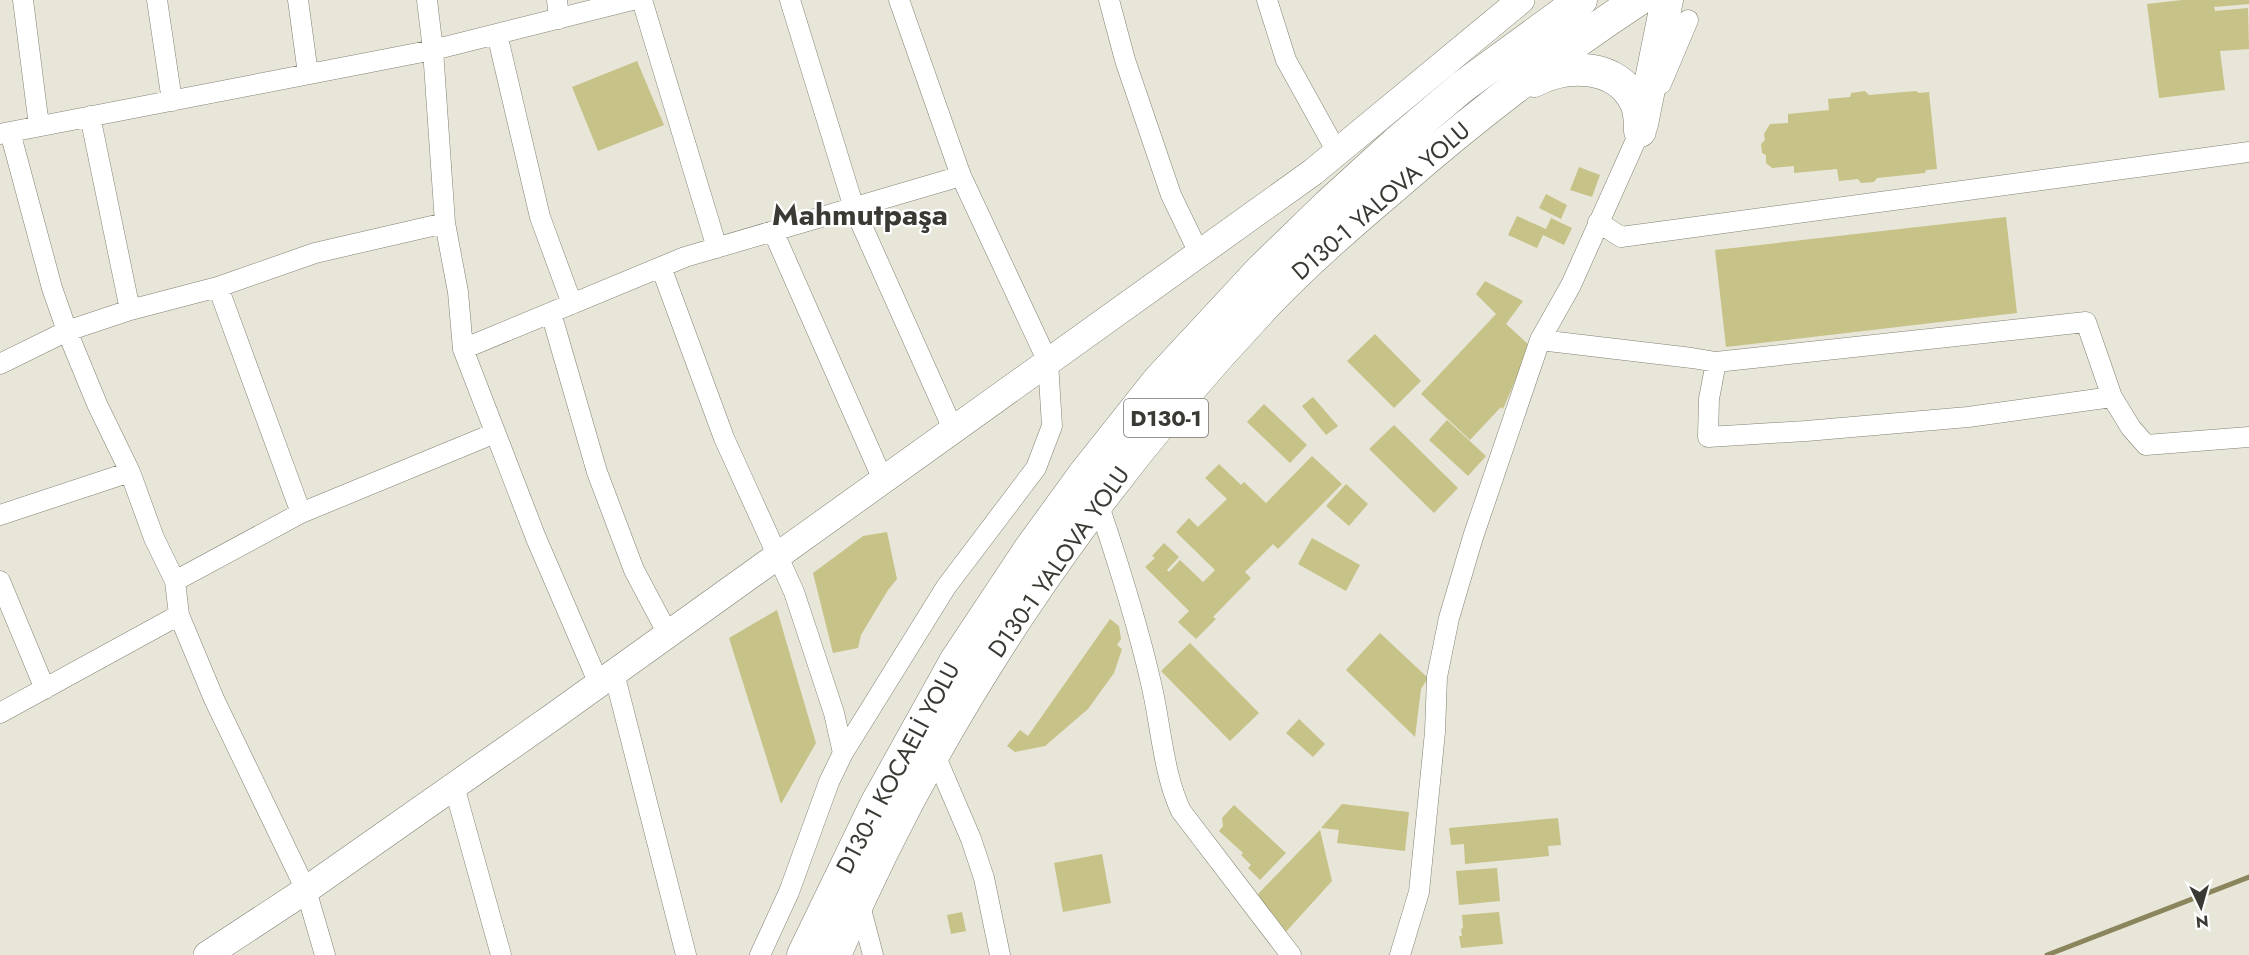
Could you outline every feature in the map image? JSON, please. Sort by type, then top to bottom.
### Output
[{"type":"highway","name":"D130-1 KOCAELİ YOLU","points":[[804,955],[876,804],[956,660],[1029,550],[1158,381],[1260,270],[1396,143],[1462,87],[1581,0]]},
{"type":"highway","name":"D130-1 YALOVA YOLU","points":[[835,955],[889,840],[969,692],[1001,639],[1098,503],[1152,435],[1269,301],[1364,212],[1502,98],[1570,46],[1638,0]]},
{"type":"highway","points":[[1640,131],[1678,10]]},
{"type":"highway","points":[[1502,98],[1544,76],[1564,71],[1602,72],[1618,81],[1636,103],[1640,131]]},
{"type":"main road","points":[[207,955],[306,890],[606,679],[1313,172],[1521,0]]},
{"type":"street","points":[[23,0],[39,126]]},
{"type":"street","points":[[157,0],[172,101]]},
{"type":"street","points":[[298,0],[308,74]]},
{"type":"street","points":[[427,0],[433,50],[445,223],[458,292],[463,349],[536,538],[606,679],[686,955]]},
{"type":"street","points":[[326,955],[306,890],[214,699],[179,615],[175,581],[154,538],[130,472],[97,404],[67,331],[5,133],[433,50],[497,34],[558,9],[632,0]]},
{"type":"street","points":[[642,0],[717,248]]},
{"type":"street","points":[[790,0],[854,208],[953,429]]},
{"type":"street","points":[[760,955],[789,892],[843,753],[946,587],[1036,468],[1052,426],[1047,362],[961,176],[899,0]]},
{"type":"street","points":[[1109,0],[1125,60],[1171,195],[1198,254]]},
{"type":"street","points":[[1267,0],[1286,60],[1337,152]]},
{"type":"street","points":[[497,34],[540,217],[572,304]]},
{"type":"street","points":[[90,116],[130,310]]},
{"type":"street","points":[[1400,955],[1419,892],[1434,743],[1437,677],[1449,618],[1473,537],[1540,340],[1571,285],[1640,131]]},
{"type":"street","points":[[1598,222],[1621,237],[2249,152]]},
{"type":"street","points":[[463,349],[661,267],[773,231],[961,176]]},
{"type":"street","points":[[0,364],[67,331],[130,310],[218,287],[315,253],[445,223]]},
{"type":"street","points":[[773,231],[883,480]]},
{"type":"street","points":[[661,267],[724,438],[794,591],[834,713],[843,753]]},
{"type":"street","points":[[218,287],[301,513]]},
{"type":"street","points":[[551,312],[597,472],[633,570],[668,634]]},
{"type":"street","points":[[1540,340],[1692,358],[1716,363],[2086,322],[2112,397],[2131,428],[2146,445],[2249,437]]},
{"type":"street","points":[[1716,363],[1708,399],[1708,437],[1968,417],[2112,397]]},
{"type":"street","points":[[175,581],[301,513],[495,433]]},
{"type":"street","points":[[0,515],[130,472]]},
{"type":"street","points":[[1098,503],[1139,632],[1152,685],[1172,791],[1181,811],[1291,955]]},
{"type":"street","points":[[0,581],[45,689]]},
{"type":"street","points":[[0,713],[179,615]]},
{"type":"street","points":[[935,754],[971,839],[984,878],[1000,955]]},
{"type":"street","points":[[454,786],[501,955]]},
{"type":"street","points":[[859,902],[873,955]]},
{"type":"building","points":[[2182,0],[2249,0],[2249,4],[2214,7],[2215,11],[2248,8],[2249,49],[2220,51],[2225,90],[2159,98],[2147,4]]},
{"type":"building","points":[[637,61],[664,125],[598,151],[572,87]]},
{"type":"building","points":[[1865,91],[1869,95],[1929,92],[1937,169],[1926,170],[1925,173],[1877,178],[1874,182],[1861,183],[1858,179],[1839,181],[1837,169],[1794,173],[1794,166],[1772,168],[1766,163],[1766,155],[1762,153],[1761,144],[1765,140],[1764,134],[1770,124],[1788,123],[1788,114],[1829,110],[1828,99],[1850,97],[1851,93]]},
{"type":"building","points":[[1579,167],[1600,175],[1592,197],[1570,190]]},
{"type":"building","points":[[1546,194],[1567,205],[1561,219],[1539,208]]},
{"type":"building","points":[[1517,216],[1546,229],[1551,218],[1572,228],[1564,245],[1543,235],[1537,248],[1508,235]]},
{"type":"building","points":[[2006,217],[2017,313],[1726,347],[1715,250]]},
{"type":"building","points":[[1485,281],[1523,301],[1506,324],[1530,346],[1503,409],[1501,407],[1470,440],[1421,394],[1496,314],[1476,294]]},
{"type":"building","points":[[1375,334],[1421,381],[1394,408],[1347,361]]},
{"type":"building","points":[[1313,397],[1338,426],[1326,435],[1302,406]]},
{"type":"building","points":[[1264,404],[1307,445],[1290,463],[1247,422]]},
{"type":"building","points":[[1447,420],[1486,456],[1468,476],[1429,440]]},
{"type":"building","points":[[1394,425],[1458,488],[1434,513],[1369,449]]},
{"type":"building","points":[[1312,456],[1342,484],[1278,549],[1273,544],[1245,572],[1251,578],[1213,617],[1216,619],[1196,639],[1178,622],[1189,611],[1145,567],[1155,558],[1152,556],[1164,543],[1179,557],[1167,570],[1169,572],[1180,560],[1203,582],[1215,570],[1176,532],[1189,518],[1198,527],[1227,499],[1205,478],[1219,464],[1241,485],[1244,482],[1266,503]]},
{"type":"building","points":[[1346,484],[1368,504],[1349,526],[1326,506]]},
{"type":"building","points":[[887,532],[897,579],[861,635],[858,648],[833,653],[813,573],[863,536]]},
{"type":"building","points":[[1312,538],[1360,565],[1346,591],[1298,564]]},
{"type":"building","points":[[777,610],[816,743],[781,804],[729,638]]},
{"type":"building","points":[[1110,619],[1119,626],[1121,639],[1117,645],[1122,649],[1114,673],[1088,709],[1045,746],[1015,752],[1007,746],[1020,730],[1028,736]]},
{"type":"building","points":[[1380,633],[1428,678],[1421,689],[1415,737],[1346,670]]},
{"type":"building","points":[[1190,643],[1259,713],[1230,741],[1161,671]]},
{"type":"building","points":[[1299,719],[1325,744],[1313,757],[1286,733]]},
{"type":"building","points":[[1342,804],[1409,812],[1405,851],[1337,843],[1339,830],[1321,828]]},
{"type":"building","points":[[1234,805],[1286,853],[1260,880],[1248,868],[1251,865],[1241,855],[1243,853],[1219,831],[1223,826],[1222,818]]},
{"type":"building","points":[[1558,818],[1561,845],[1548,846],[1549,856],[1465,864],[1464,844],[1451,845],[1449,828]]},
{"type":"building","points":[[1320,830],[1332,881],[1284,934],[1258,894]]},
{"type":"building","points":[[1102,854],[1111,903],[1063,912],[1054,863]]},
{"type":"building","points":[[1497,868],[1500,901],[1459,905],[1456,871]]},
{"type":"building","points":[[962,912],[966,931],[951,934],[947,915]]},
{"type":"building","points":[[1499,912],[1503,944],[1461,948],[1459,936],[1462,936],[1462,915]]},
{"type":"waterway","points":[[2047,955],[2249,877]]},
{"type":"district","name":"Mahmutpaşa","points":[[860,215]]}]
